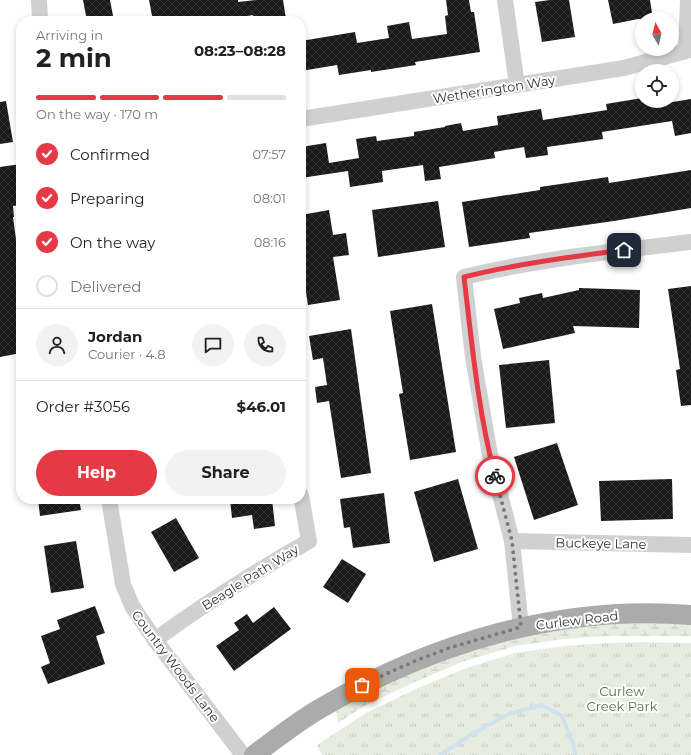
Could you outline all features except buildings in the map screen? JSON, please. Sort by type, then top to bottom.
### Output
[{"type":"main road","name":"Curlew Road","points":[[254,755],[319,708],[362,685],[417,660],[449,648],[521,627],[602,615],[691,615]]},
{"type":"street","points":[[39,0],[40,16]]},
{"type":"street","points":[[505,0],[517,85]]},
{"type":"street","name":"Wetherington Way","points":[[306,118],[624,68],[686,51],[688,0]]},
{"type":"street","points":[[521,627],[512,541],[490,455],[473,357],[464,277],[496,269],[556,259],[691,242]]},
{"type":"street","name":"Country Woods Lane","points":[[110,504],[123,584],[132,606],[155,640],[243,755]]},
{"type":"street","name":"Beagle Path Way","points":[[155,640],[190,614],[260,569],[308,541],[302,504]]},
{"type":"street","name":"Buckeye Lane","points":[[512,541],[691,545]]},
{"type":"green space","points":[[602,623],[691,623],[691,636],[605,636],[563,639],[515,646],[462,662],[415,682],[364,706],[338,723],[336,709],[420,667],[522,635]]},
{"type":"green space","name":"Curlew Creek Park","points":[[643,642],[691,643],[691,755],[322,755],[317,745],[366,713],[418,688],[464,669],[515,653],[564,646]]},
{"type":"waterway","points":[[440,755],[472,734],[509,714],[542,705],[562,716],[574,746],[575,755]]},
{"type":"way so far","points":[[362,685],[417,660],[449,648],[521,627],[512,541],[495,476]]},
{"type":"route","points":[[495,476],[473,357],[464,277],[496,269],[624,250]]}]
